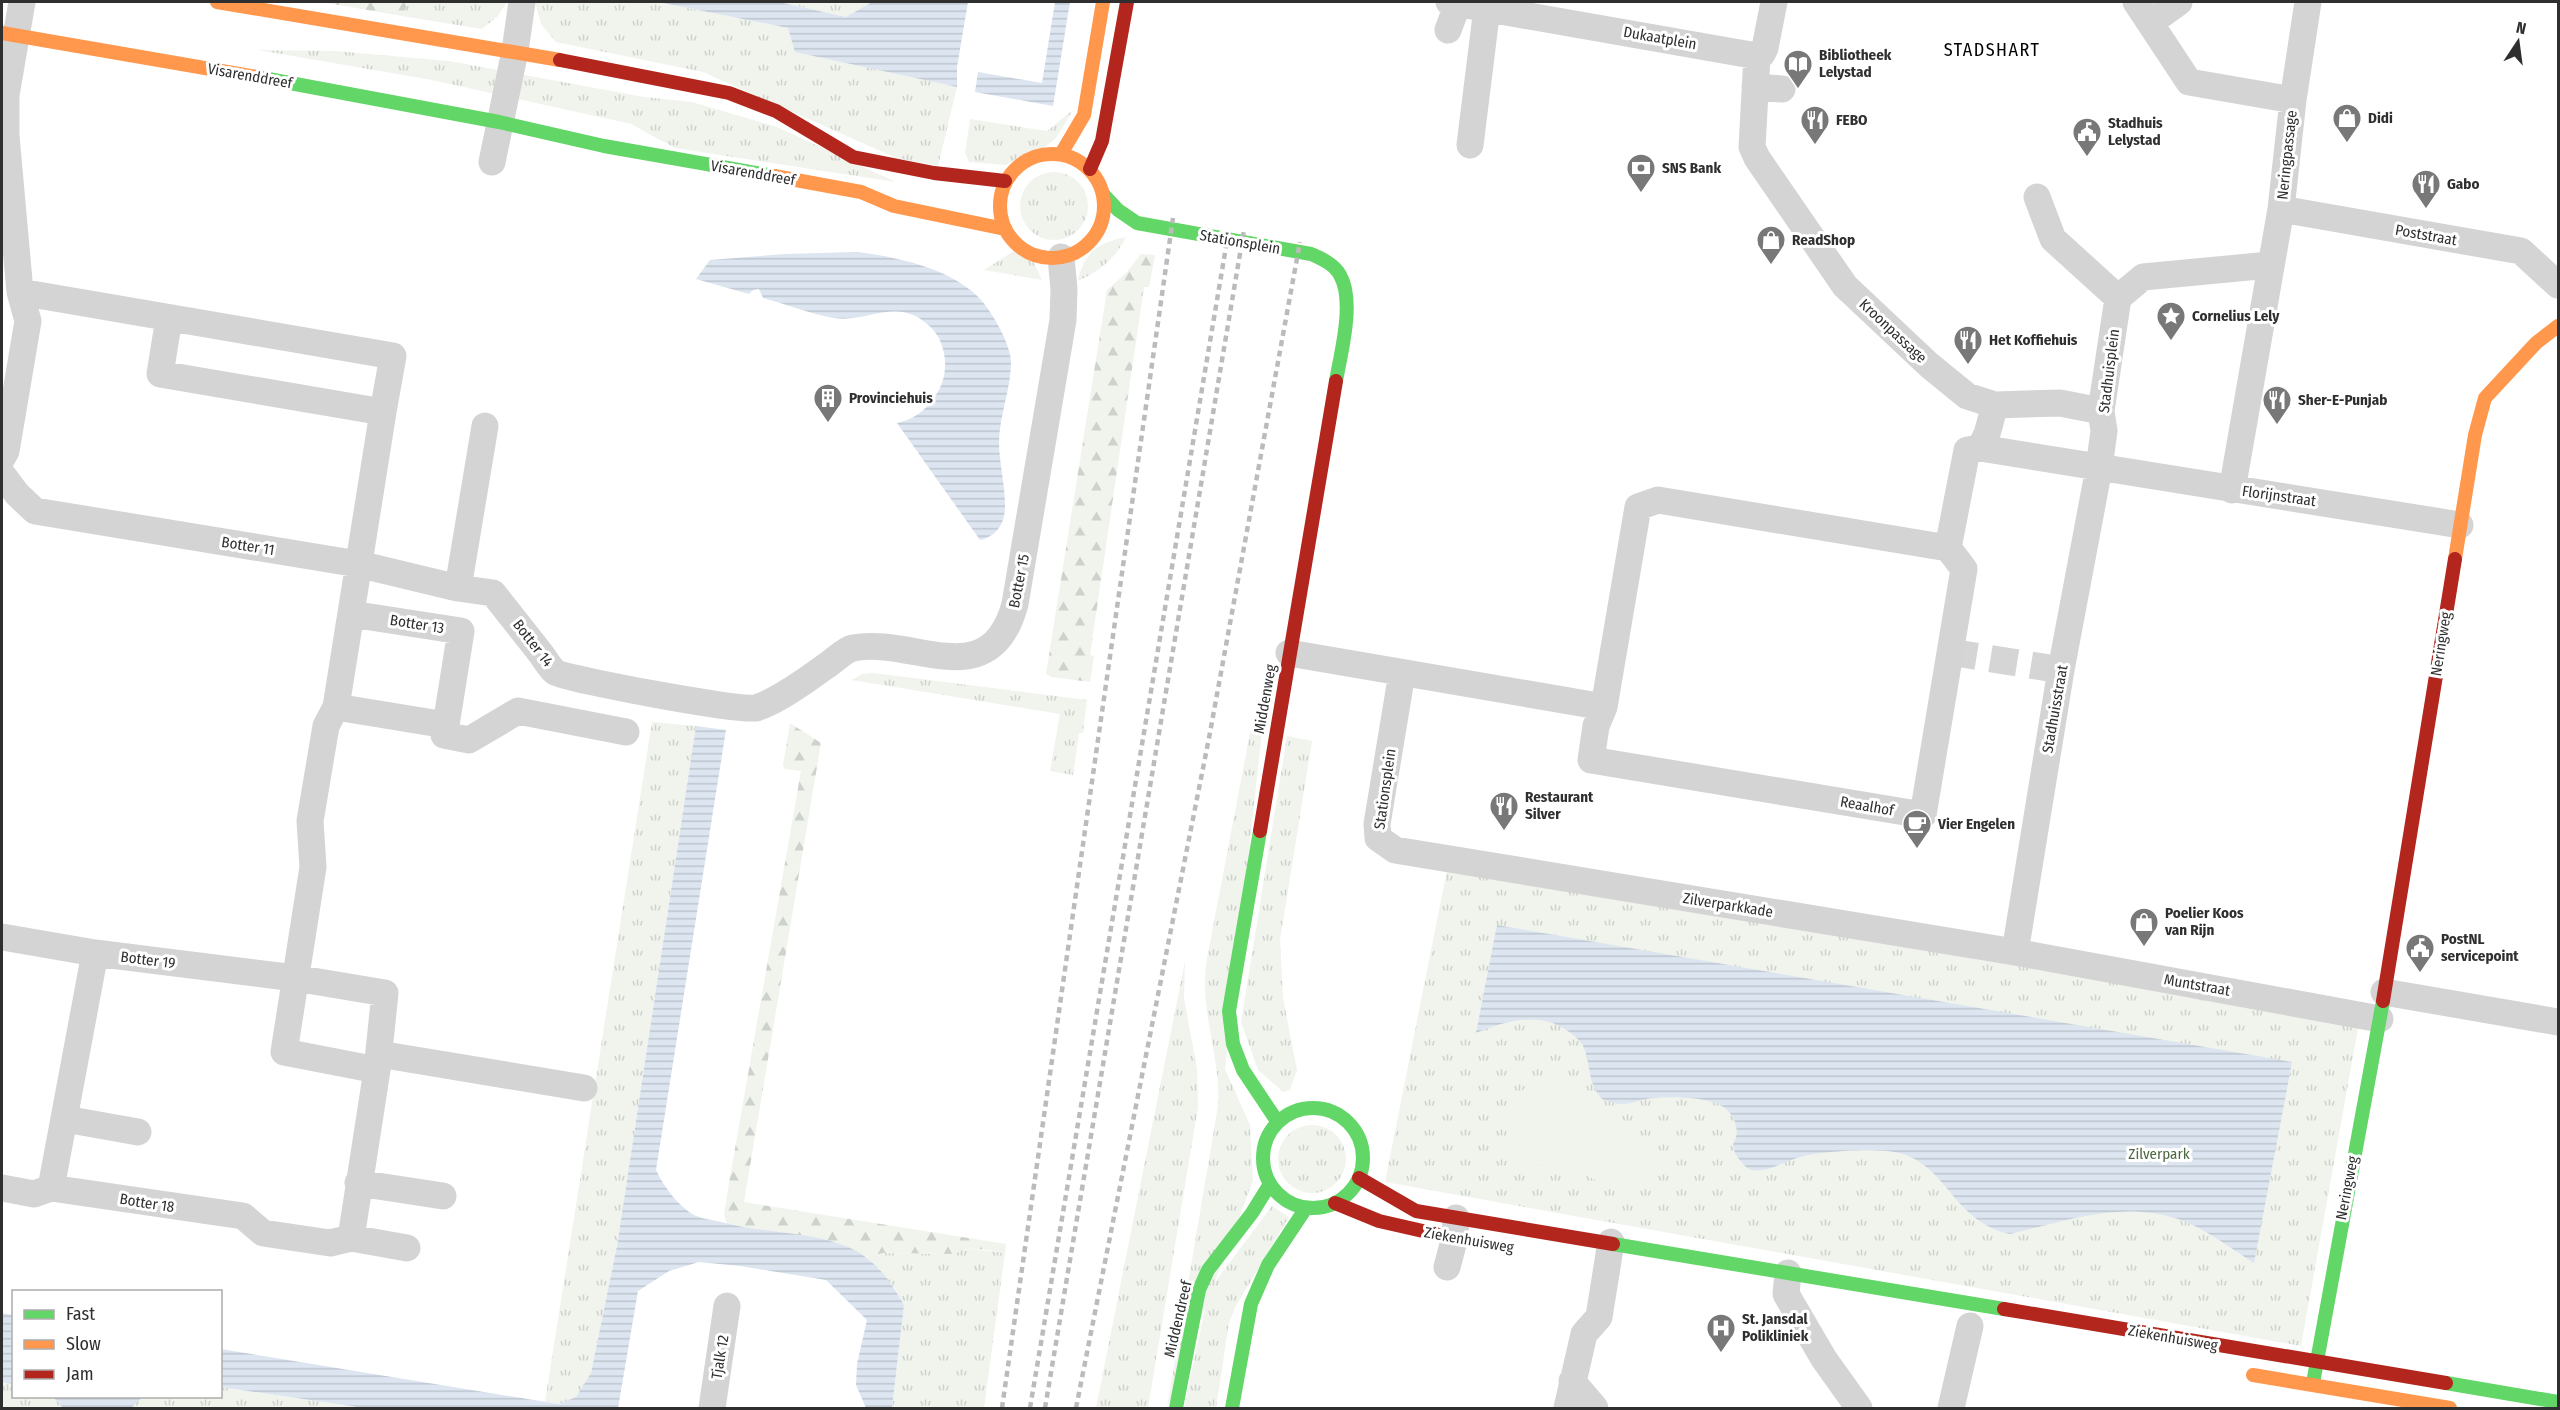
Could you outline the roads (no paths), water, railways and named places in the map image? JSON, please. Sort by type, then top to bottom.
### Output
[{"type":"main road","points":[[217,2],[515,51],[729,93],[776,111],[853,157],[934,173],[1005,180]]},
{"type":"main road","points":[[1061,154],[1084,115],[1103,2]]},
{"type":"main road","points":[[1090,169],[1102,141],[1127,2]]},
{"type":"main road","name":"Visarenddreef","points":[[8,35],[230,72],[499,122],[604,146],[861,192],[894,206],[1005,229]]},
{"type":"main road","points":[[1045,153],[1061,154],[1077,159],[1090,169],[1103,194],[1103,217],[1098,232],[1084,248],[1061,258],[1044,258],[1028,253],[1015,243],[1005,229],[999,213],[1000,196],[1005,180],[1015,167],[1029,158],[1045,153]]},
{"type":"main road","name":"Stationsplein","points":[[1103,194],[1118,210],[1137,223]]},
{"type":"main road","name":"Stationsplein","points":[[1098,232],[1137,223],[1311,254],[1324,259],[1338,272]]},
{"type":"main road","name":"Middenweg","points":[[1277,1121],[1250,1086],[1234,1054],[1229,1011],[1345,326],[1347,298],[1345,282],[1338,272]]},
{"type":"main road","name":"Neringweg","points":[[2313,1385],[2315,1362],[2380,1019],[2475,435],[2485,398],[2536,343],[2559,326]]},
{"type":"main road","points":[[1310,1107],[1338,1114],[1358,1135],[1363,1164],[1359,1178],[1349,1193],[1335,1203],[1321,1208],[1306,1208],[1291,1204],[1279,1196],[1264,1173],[1263,1149],[1266,1138],[1277,1121],[1294,1111],[1310,1107]]},
{"type":"main road","name":"Ziekenhuisweg","points":[[1359,1178],[1416,1211],[1459,1231]]},
{"type":"main road","name":"Middendreef","points":[[1176,1408],[1199,1290],[1208,1270],[1252,1213],[1270,1184]]},
{"type":"main road","name":"Ziekenhuisweg","points":[[1335,1203],[1379,1221],[1459,1231],[1789,1289],[2315,1362],[2559,1402]]},
{"type":"main road","points":[[1232,1408],[1254,1295],[1268,1265],[1306,1208]]},
{"type":"main road","points":[[2238,1372],[2450,1408]]},
{"type":"street","points":[[2,458],[6,451],[28,321],[20,292],[4,135],[8,35],[22,2]]},
{"type":"street","points":[[492,162],[515,51],[522,2]]},
{"type":"street","points":[[1448,30],[1453,2],[1487,8],[1470,145]]},
{"type":"street","points":[[1774,2],[1760,55],[1755,87],[1782,89]]},
{"type":"street","name":"Neringpassage","points":[[2179,2],[2143,12],[2189,82],[2293,100]]},
{"type":"street","name":"Neringpassage","points":[[2281,209],[2293,100],[2308,2]]},
{"type":"street","name":"Dukaatplein","points":[[1487,8],[1760,55]]},
{"type":"street","name":"Kroonpassage","points":[[1755,87],[1752,147],[1756,158],[1845,286],[1929,365],[1967,396],[1995,405],[2060,403],[2101,411]]},
{"type":"street","points":[[2037,197],[2054,239],[2118,298],[2143,277],[2259,266],[2270,268]]},
{"type":"street","points":[[2232,490],[2281,209]]},
{"type":"street","name":"Poststraat","points":[[2281,209],[2521,251],[2559,285]]},
{"type":"street","name":"Botter 15","points":[[651,693],[723,707],[755,708],[798,686],[850,649],[882,646],[942,658],[961,658],[982,652],[1000,637],[1009,622],[1015,604],[1063,320],[1064,289],[1061,258]]},
{"type":"street","points":[[20,292],[393,356],[336,707],[326,726],[310,821],[314,853],[284,1052],[584,1088]]},
{"type":"street","points":[[2,366],[11,316],[20,292]]},
{"type":"street","name":"Stadhuisplein","points":[[2098,468],[2104,431],[2101,411],[2118,298]]},
{"type":"street","points":[[169,318],[160,374],[383,412]]},
{"type":"street","points":[[1980,448],[1987,434],[1995,405]]},
{"type":"street","points":[[458,588],[484,426]]},
{"type":"street","points":[[1948,548],[1967,450],[1980,448],[2098,468]]},
{"type":"street","name":"Florijnstraat","points":[[2098,468],[2232,490],[2257,491],[2460,525]]},
{"type":"street","name":"Stadhuisstraat","points":[[2014,952],[2059,681],[2098,468]]},
{"type":"street","name":"Botter 11","points":[[2,474],[17,494],[35,511],[358,564]]},
{"type":"street","name":"Reaalhof","points":[[1658,500],[1948,548],[1964,568],[1923,815],[1591,759],[1596,726],[1604,707],[1638,507],[1658,500]]},
{"type":"street","name":"Botter 14","points":[[358,564],[458,588],[493,593],[556,673],[651,693]]},
{"type":"street","name":"Botter 13","points":[[351,614],[461,631],[446,724]]},
{"type":"street","points":[[1289,653],[1604,707]]},
{"type":"street","name":"Stationsplein","points":[[1402,673],[1377,824],[1378,838],[1395,850],[1442,859]]},
{"type":"street","points":[[336,707],[446,724],[444,735],[469,740],[518,711],[626,732]]},
{"type":"street","name":"Zilverparkkade","points":[[1442,859],[2014,952]]},
{"type":"street","name":"Botter 19","points":[[2,937],[95,953],[295,978],[386,993],[378,1062],[351,1238]]},
{"type":"street","name":"Muntstraat","points":[[2014,952],[2380,1019]]},
{"type":"street","points":[[51,1188],[95,953]]},
{"type":"street","points":[[2384,992],[2559,1022]]},
{"type":"street","points":[[65,1119],[138,1132]]},
{"type":"street","points":[[358,1183],[443,1196]]},
{"type":"street","name":"Botter 18","points":[[2,1188],[34,1194],[51,1188],[243,1216],[263,1233],[330,1243],[351,1238]]},
{"type":"street","points":[[1447,1267],[1459,1231]]},
{"type":"street","points":[[351,1238],[407,1248]]},
{"type":"street","points":[[1567,1408],[1584,1334],[1599,1317],[1608,1258]]},
{"type":"street","points":[[1789,1289],[1824,1359],[1859,1408]]},
{"type":"street","name":"Tjalk 12","points":[[712,1408],[728,1306]]},
{"type":"street","points":[[1950,1408],[1970,1326]]},
{"type":"street","points":[[1572,1381],[1595,1408]]},
{"type":"tunnel","points":[[1950,652],[2061,670]]},
{"type":"railway","points":[[1002,1408],[1173,218]]},
{"type":"railway","points":[[1030,1408],[1229,229]]},
{"type":"railway","points":[[1045,1408],[1244,230]]},
{"type":"railway","points":[[1076,1408],[1209,738],[1300,242]]},
{"type":"place","name":"Bibliotheek Lelystad","points":[[1798,90]]},
{"type":"place","name":"Didi","points":[[2347,144]]},
{"type":"place","name":"FEBO","points":[[1815,146]]},
{"type":"place","name":"Stadhuis Lelystad","points":[[2087,158]]},
{"type":"place","name":"SNS Bank","points":[[1641,194]]},
{"type":"place","name":"Gabo","points":[[2426,210]]},
{"type":"place","name":"ReadShop","points":[[1771,266]]},
{"type":"place","name":"Cornelius Lely","points":[[2171,342]]},
{"type":"place","name":"Het Koffiehuis","points":[[1968,366]]},
{"type":"place","name":"Provinciehuis","points":[[828,424]]},
{"type":"place","name":"Sher-E-Punjab","points":[[2277,426]]},
{"type":"place","name":"Restaurant Silver","points":[[1504,832]]},
{"type":"place","name":"Vier Engelen","points":[[1917,850]]},
{"type":"place","name":"Poelier Koos van Rijn","points":[[2144,948]]},
{"type":"place","name":"PostNL servicepoint","points":[[2420,974]]},
{"type":"place","name":"St. Jansdal Polikliniek","points":[[1721,1354]]},
{"type":"district","name":"STADSHART","points":[[1992,50]]},
{"type":"park label","name":"Zilverpark","points":[[2159,1154]]}]
